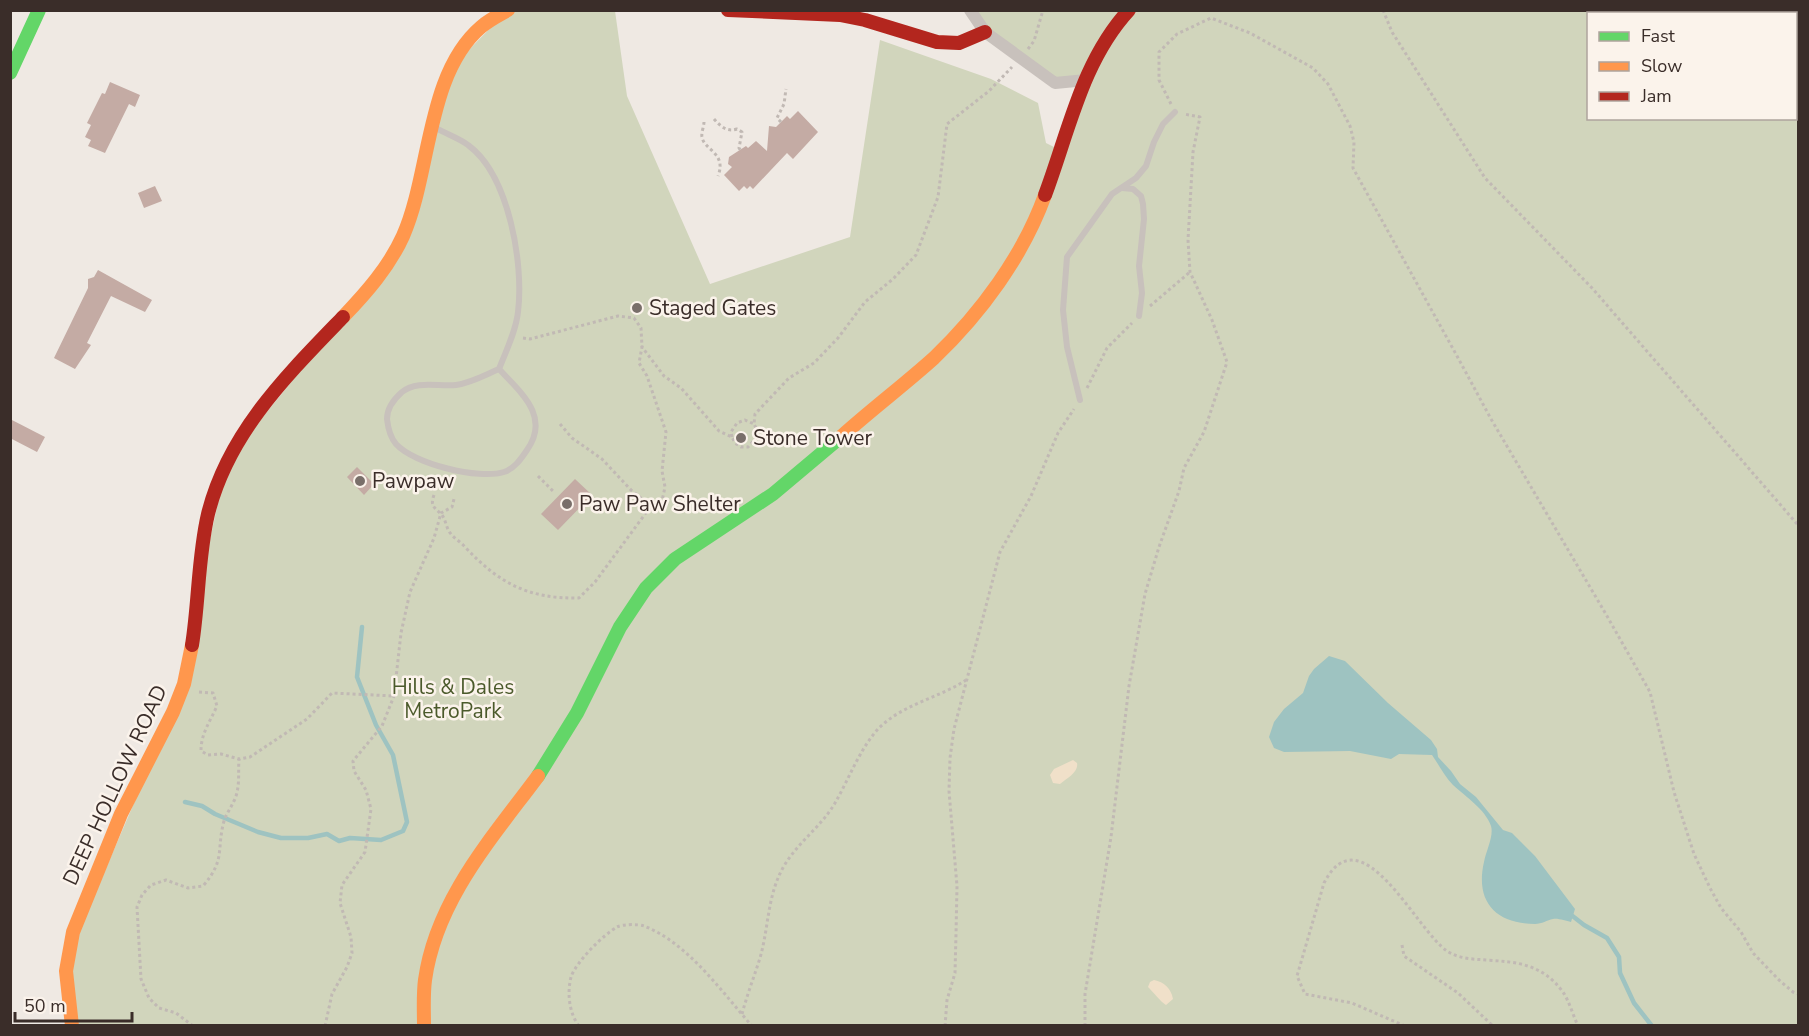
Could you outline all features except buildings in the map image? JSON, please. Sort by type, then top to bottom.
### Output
[{"type":"street","points":[[10,73],[39,10]]},
{"type":"street","name":"DEEP HOLLOW ROAD","points":[[72,1026],[65,978],[66,961],[77,920],[120,817],[155,752],[181,692],[192,647],[204,531],[212,492],[227,461],[257,415],[309,351],[357,304],[390,261],[404,235],[414,208],[432,126],[445,83],[453,66],[477,30],[495,16],[508,10]]},
{"type":"street","points":[[728,10],[840,15],[865,20],[937,42],[959,44],[985,32]]},
{"type":"street","points":[[970,10],[985,32],[1054,83],[1086,80]]},
{"type":"street","points":[[424,1026],[423,990],[428,958],[436,930],[452,895],[468,869],[549,761],[567,732],[614,638],[640,595],[663,570],[683,553],[775,493],[909,380],[947,344],[975,313],[1011,263],[1041,206],[1086,80],[1104,41],[1129,10]]},
{"type":"lane","points":[[1080,400],[1067,346],[1063,310],[1067,257],[1112,194],[1136,178],[1146,166],[1163,124],[1175,112]]},
{"type":"lane","points":[[432,126],[468,145],[489,166],[504,196],[515,238],[519,291],[518,314],[499,369],[457,385],[418,385],[404,390],[392,402],[387,414],[388,429],[397,445],[417,458],[455,471],[488,476],[507,471],[518,462],[529,447],[536,432],[536,419],[531,405],[499,369]]},
{"type":"lane","points":[[1122,188],[1133,189],[1141,196],[1143,204],[1144,219],[1138,266],[1142,293],[1139,316]]},
{"type":"path","points":[[754,423],[745,420],[737,423],[731,432],[735,443],[741,447],[748,447],[756,438],[755,414],[789,378],[814,363],[838,338],[865,302],[893,279],[916,255],[938,197],[947,124],[989,91],[1020,59],[1034,40],[1043,10]]},
{"type":"path","points":[[1383,10],[1392,32],[1485,178],[1592,288],[1798,525]]},
{"type":"path","points":[[1085,1026],[1085,994],[1111,837],[1129,686],[1145,594],[1179,491],[1184,468],[1204,432],[1227,362],[1212,320],[1190,272],[1188,240],[1192,163],[1200,117],[1175,112],[1159,80],[1159,52],[1177,34],[1211,18],[1250,33],[1314,68],[1328,84],[1350,126],[1354,142],[1353,168],[1491,419],[1650,693],[1680,810],[1694,854],[1710,888],[1721,908],[1741,932],[1753,953],[1792,992],[1798,993]]},
{"type":"path","points":[[781,122],[777,118],[784,104],[786,89]]},
{"type":"path","points":[[714,120],[721,127],[730,131],[737,129],[742,132],[739,148],[741,151]]},
{"type":"path","points":[[704,122],[701,135],[717,158],[720,167],[718,176]]},
{"type":"path","points":[[945,1026],[947,1000],[955,973],[957,886],[949,791],[950,758],[954,729],[1000,552],[1031,496],[1059,433],[1097,371],[1107,348],[1139,316],[1190,272]]},
{"type":"path","points":[[434,495],[433,508],[441,513],[450,533],[479,563],[524,591],[556,598],[579,598],[595,582],[651,506],[662,501],[666,487],[662,471],[666,432],[647,376],[639,363],[642,347],[641,328],[634,318],[618,316],[530,339],[511,336]]},
{"type":"path","points":[[642,347],[664,376],[681,388],[719,431],[732,437]]},
{"type":"path","points":[[560,424],[572,438],[602,459],[631,490],[651,506]]},
{"type":"path","points":[[538,476],[555,493]]},
{"type":"path","points":[[325,1026],[332,994],[352,953],[351,937],[340,903],[342,885],[365,852],[371,809],[366,790],[354,771],[353,761],[382,726],[394,696],[401,633],[410,592],[434,538],[441,513],[452,507],[454,499]]},
{"type":"path","points":[[742,1014],[760,957],[773,892],[783,868],[797,846],[813,833],[828,815],[879,728],[910,706],[952,690],[968,679]]},
{"type":"path","points":[[181,692],[213,693],[216,706],[204,728],[201,751],[208,755],[221,754],[239,759],[250,757],[291,731],[307,719],[332,693],[394,696]]},
{"type":"path","points":[[193,1026],[176,1013],[159,1008],[149,998],[141,979],[137,907],[142,895],[151,885],[166,880],[188,888],[203,886],[218,865],[224,822],[235,799],[239,783],[239,759]]},
{"type":"path","points":[[1405,1026],[1352,1003],[1305,994],[1297,976],[1324,883],[1330,872],[1340,863],[1350,859],[1363,861],[1376,870],[1427,931],[1447,951],[1463,958],[1526,964],[1543,974],[1563,993],[1578,1026]]},
{"type":"path","points":[[579,1026],[574,1018],[570,1000],[572,976],[593,946],[619,925],[642,925],[682,949],[752,1026]]},
{"type":"path","points":[[1402,945],[1404,956],[1458,993],[1493,1026]]},
{"type":"green space","name":"Hills & Dales MetroPark","points":[[508,10],[615,11],[627,96],[710,284],[850,237],[880,40],[991,79],[1038,103],[1046,143],[1062,151],[1086,80],[1055,83],[1020,59],[970,11],[1798,11],[1798,1025],[72,1026],[66,961],[172,715],[227,461],[390,261],[453,66]]},
{"type":"sand","points":[[1073,760],[1077,763],[1074,772],[1060,784],[1053,783],[1050,775],[1054,769]]},
{"type":"sand","points":[[1154,980],[1164,984],[1171,992],[1173,999],[1166,1005],[1148,987]]},
{"type":"water","points":[[1329,656],[1345,661],[1388,703],[1431,740],[1437,749],[1438,757],[1460,784],[1476,797],[1503,830],[1512,833],[1535,856],[1575,909],[1571,922],[1555,919],[1538,924],[1521,923],[1499,915],[1491,908],[1486,899],[1482,876],[1491,839],[1491,826],[1480,809],[1450,782],[1432,755],[1399,754],[1391,759],[1350,751],[1284,752],[1274,748],[1269,737],[1274,722],[1284,709],[1303,693],[1309,676]]},
{"type":"waterway","points":[[185,802],[202,806],[258,832],[281,838],[308,838],[327,834],[339,841],[350,838],[381,840],[403,831],[407,822],[393,755],[376,725],[357,677],[362,627]]},
{"type":"waterway","points":[[1570,914],[1607,938],[1619,957],[1620,973],[1634,1003],[1652,1026]]},
{"type":"traffic: fast","points":[[10,73],[39,10]]},
{"type":"traffic: fast","points":[[538,776],[577,713],[620,627],[646,588],[675,559],[773,494],[842,436]]},
{"type":"traffic: slow","points":[[343,317],[376,279],[403,236],[412,211],[440,97],[450,71],[463,47],[481,27],[508,10]]},
{"type":"traffic: slow","points":[[842,436],[934,358],[968,322],[1013,262],[1045,195]]},
{"type":"traffic: slow","points":[[72,1026],[66,971],[73,932],[121,814],[173,712],[184,684],[192,645]]},
{"type":"traffic: slow","points":[[424,1026],[425,980],[431,951],[441,923],[468,871],[538,776]]},
{"type":"traffic: jam","points":[[728,10],[840,15],[865,20],[937,42],[959,43],[985,32]]},
{"type":"traffic: jam","points":[[1045,195],[1088,74],[1099,51],[1129,10]]},
{"type":"traffic: jam","points":[[192,645],[200,562],[208,514],[217,485],[230,457],[262,407],[281,383],[343,317]]},
{"type":"place","name":"Staged Gates","points":[[637,308]]},
{"type":"place","name":"Stone Tower","points":[[741,438]]},
{"type":"place","name":"Pawpaw","points":[[360,481]]},
{"type":"place","name":"Paw Paw Shelter","points":[[567,504]]}]
